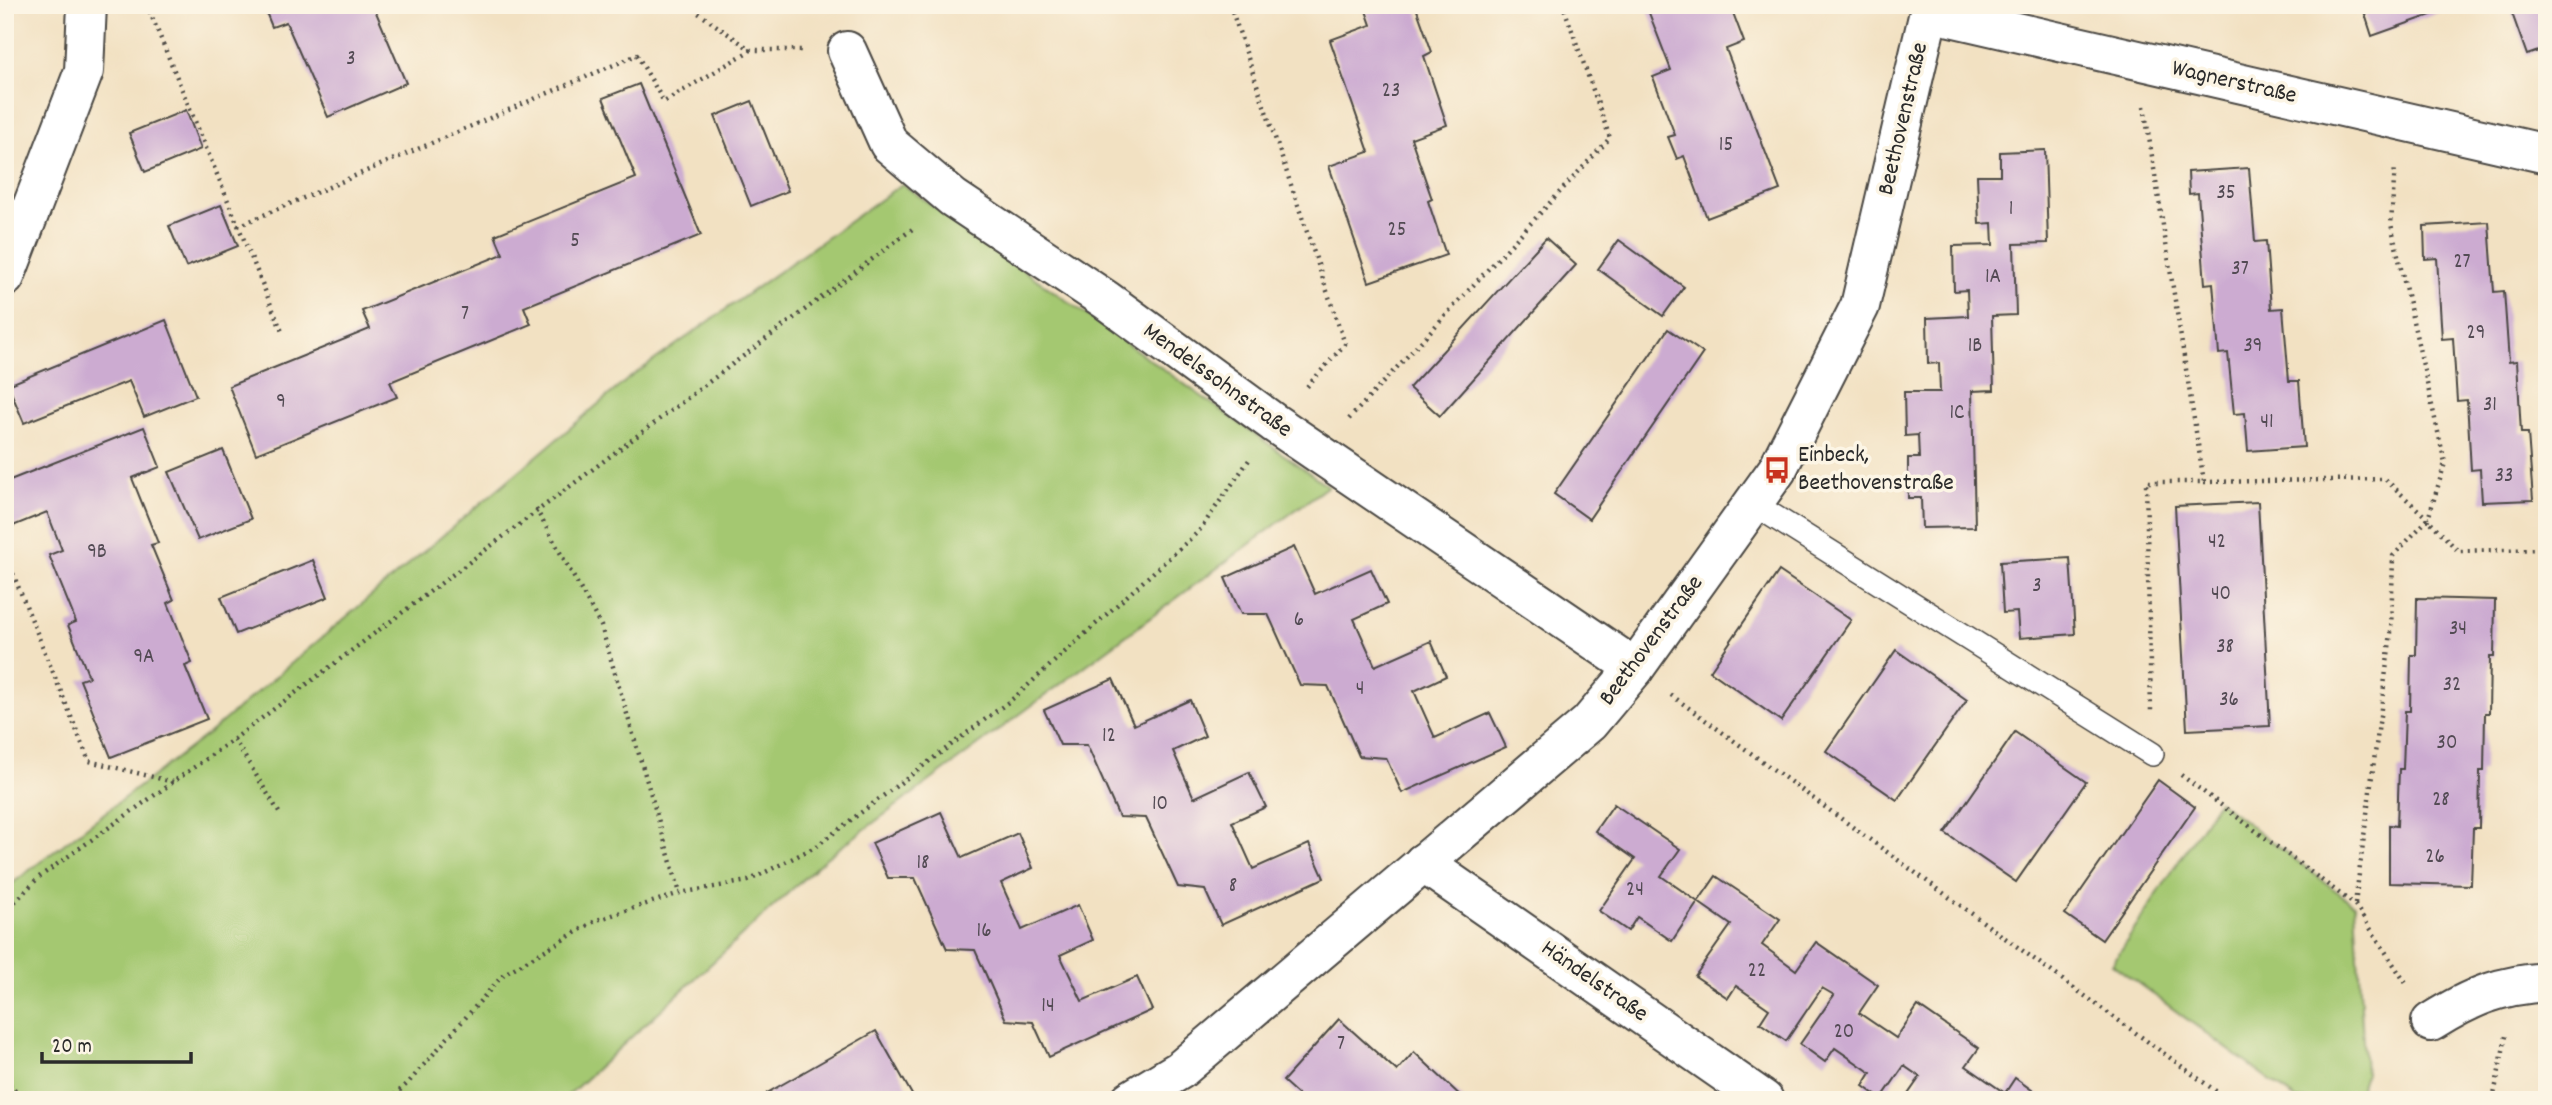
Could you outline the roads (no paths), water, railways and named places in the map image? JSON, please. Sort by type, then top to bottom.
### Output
[{"type":"street","points":[[5,276],[83,71],[87,5]]},
{"type":"street","name":"Wagnerstraße","points":[[1928,8],[2137,60],[2547,154]]},
{"type":"street","name":"Beethovenstraße","points":[[1130,1100],[1180,1070],[1589,723],[1635,668],[1777,470],[1860,306],[1928,8]]},
{"type":"street","name":"Mendelssohnstraße","points":[[847,51],[889,144],[953,198],[1106,300],[1318,453],[1635,668]]},
{"type":"street","name":"Händelstraße","points":[[1423,863],[1764,1100]]},
{"type":"street","points":[[2431,1022],[2467,999],[2532,983]]},
{"type":"lane","points":[[1754,504],[2152,754]]},
{"type":"place","name":"Einbeck, Beethovenstraße","points":[[1777,470]]}]
